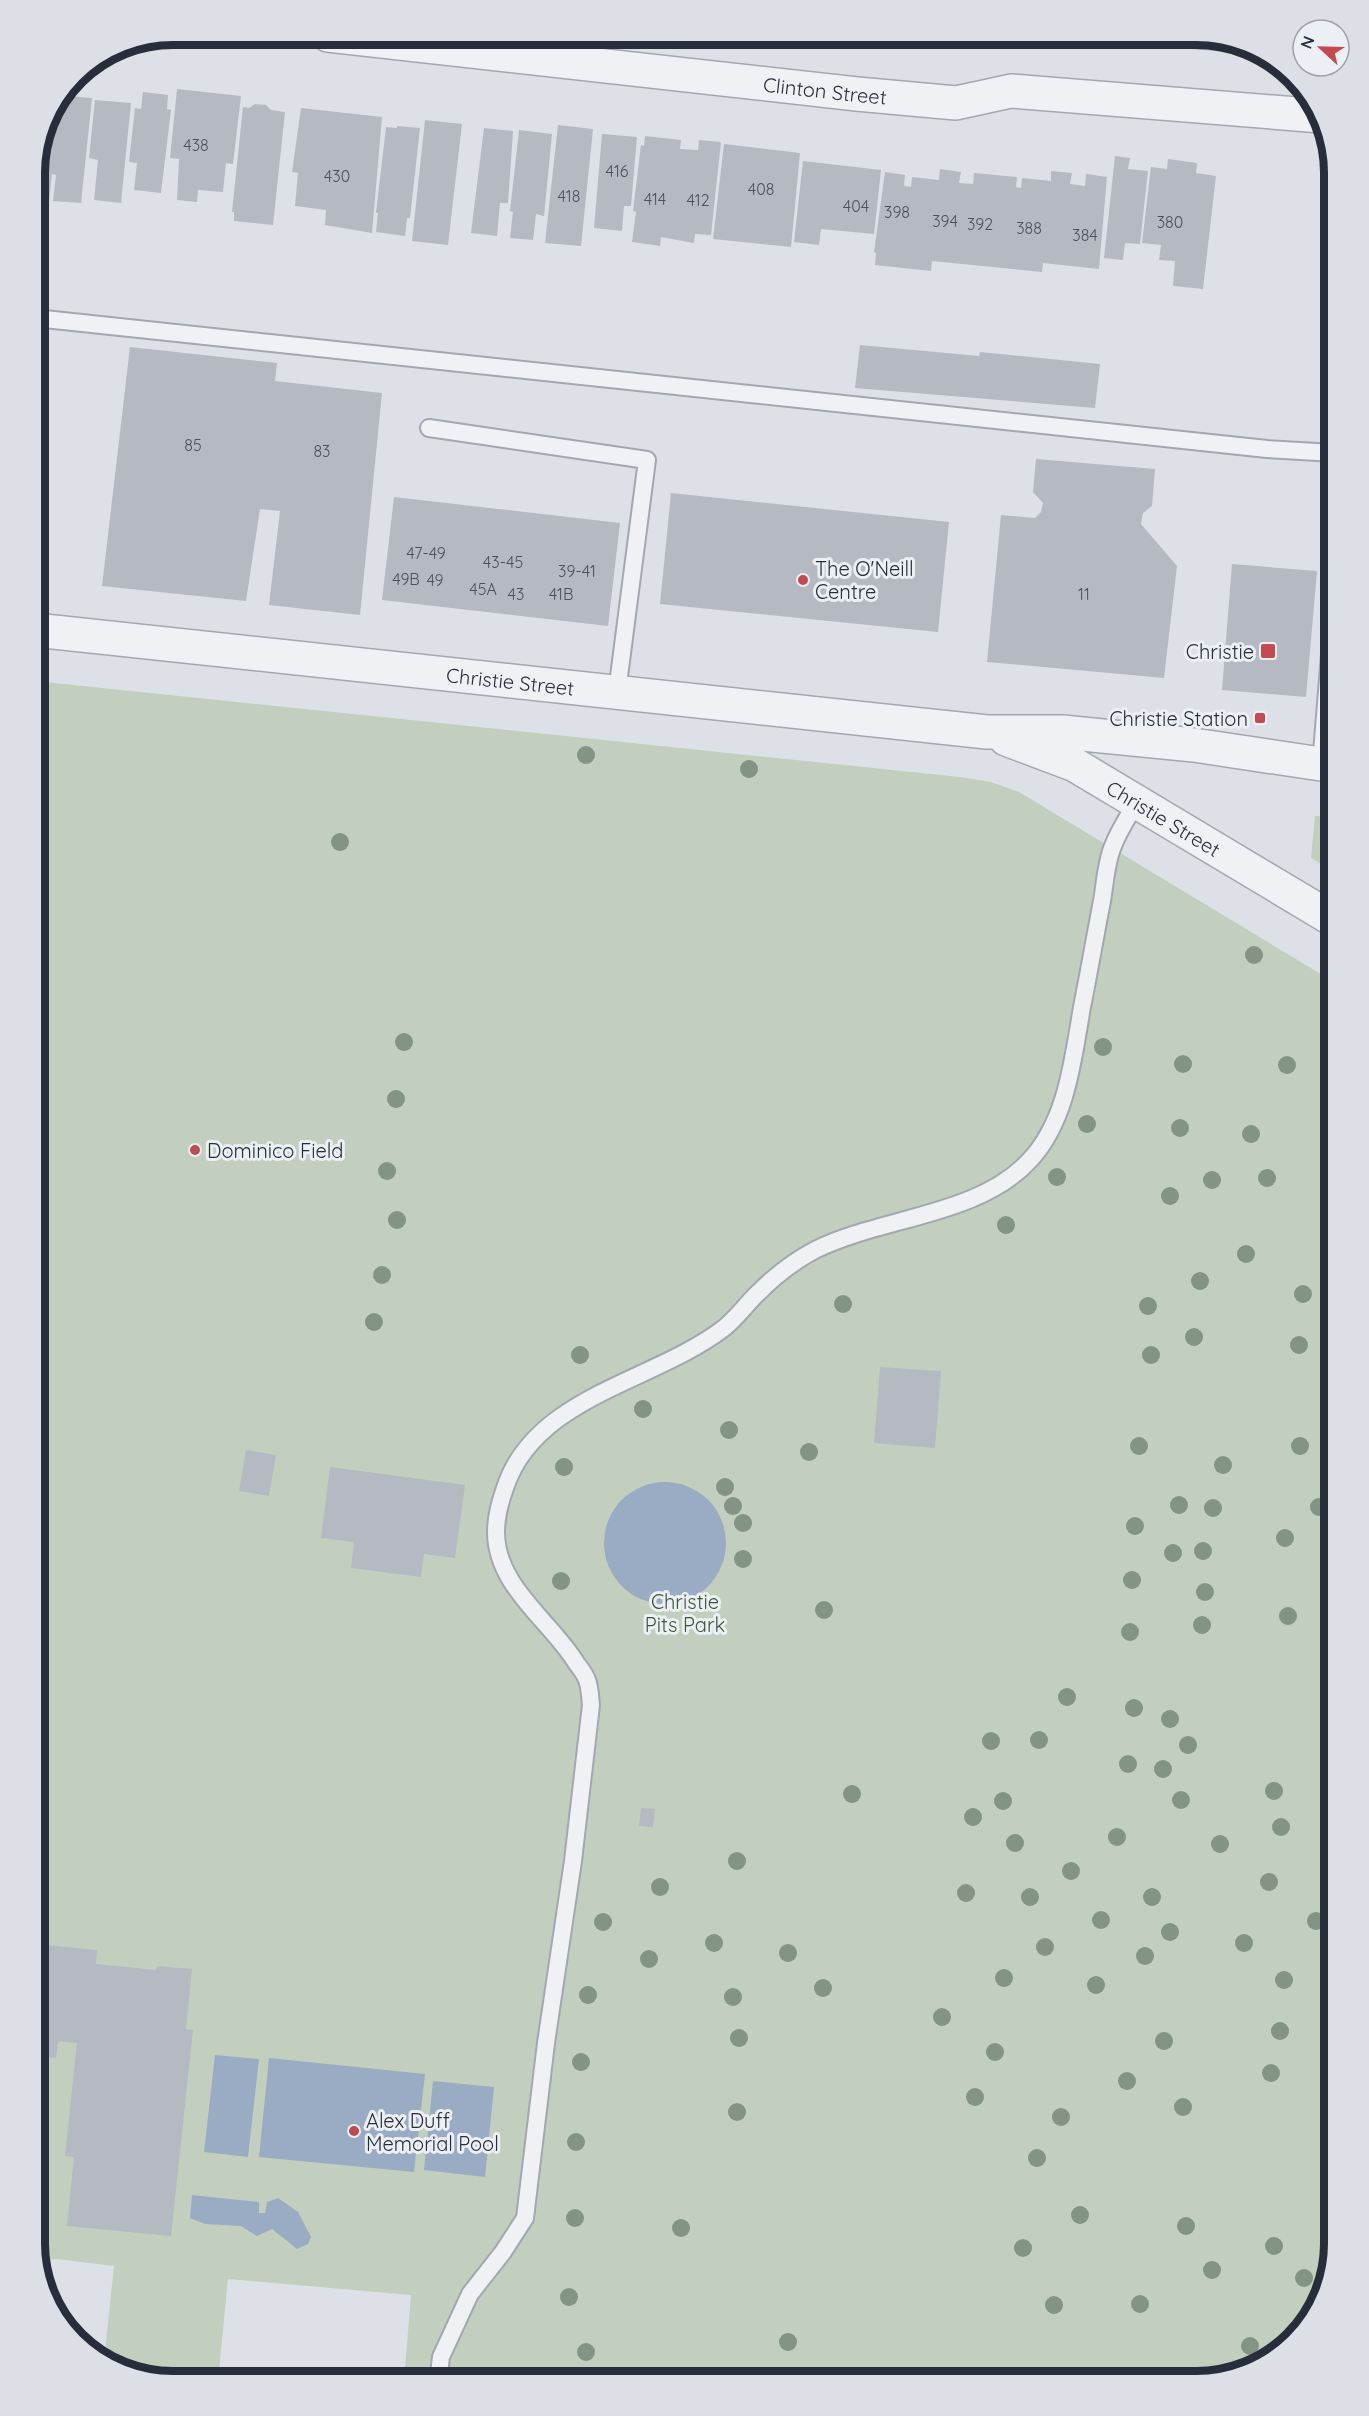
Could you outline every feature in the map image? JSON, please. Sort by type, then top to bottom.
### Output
[{"type":"street","name":"Clinton Street","points":[[425,45],[857,94],[956,103],[1011,91],[1310,115]]},
{"type":"street","name":"Christie Street","points":[[45,631],[987,732],[1073,733],[1194,746],[1324,765]]},
{"type":"street","name":"Christie Street","points":[[987,732],[1075,765],[1324,913]]},
{"type":"lane","points":[[45,319],[1243,447],[1324,452]]},
{"type":"lane","points":[[429,428],[647,460],[617,692]]},
{"type":"lane","points":[[439,2371],[441,2357],[470,2294],[503,2252],[525,2218],[546,2043],[573,1861],[591,1705],[587,1679],[567,1647],[514,1587],[503,1565],[495,1533],[499,1506],[508,1478],[522,1453],[546,1427],[570,1410],[696,1347],[726,1327],[786,1267],[814,1251],[858,1232],[962,1203],[1011,1177],[1030,1161],[1046,1138],[1057,1114],[1070,1074],[1112,847],[1137,801]]},
{"type":"green space","name":"Christie Pits Park","points":[[45,682],[991,782],[1019,792],[1324,976],[1324,2243],[1320,2276],[1314,2292],[1298,2321],[1287,2334],[1253,2358],[1221,2369],[1196,2371],[405,2371],[411,2295],[228,2279],[219,2371],[165,2371],[132,2364],[105,2351],[114,2266],[46,2260],[45,2243]]},
{"type":"green space","points":[[1315,816],[1324,816],[1324,866],[1311,858]]},
{"type":"water","points":[[665,1482],[688,1487],[699,1492],[708,1500],[716,1509],[721,1520],[726,1543],[721,1566],[716,1577],[708,1586],[699,1594],[688,1599],[665,1604],[642,1599],[631,1594],[622,1586],[614,1577],[609,1566],[604,1543],[609,1520],[614,1509],[622,1500],[631,1492],[642,1487]]},
{"type":"water","points":[[215,2055],[259,2059],[248,2157],[204,2152]]},
{"type":"water","points":[[269,2058],[425,2074],[414,2172],[259,2157]]},
{"type":"water","points":[[433,2081],[494,2087],[485,2177],[424,2170]]},
{"type":"water","points":[[192,2195],[259,2202],[259,2213],[265,2213],[267,2202],[278,2198],[298,2212],[311,2237],[308,2244],[297,2249],[272,2229],[257,2236],[241,2226],[205,2224],[190,2218]]},
{"type":"building","points":[[1178,45],[1204,45],[1239,53],[1239,53],[1178,48]]},
{"type":"building","points":[[177,89],[241,96],[233,164],[226,163],[223,192],[198,190],[197,202],[177,200],[179,159],[170,158]]},
{"type":"building","points":[[143,92],[168,95],[167,109],[171,110],[161,193],[134,190],[137,163],[129,162],[135,108],[141,109]]},
{"type":"building","points":[[71,96],[92,98],[81,203],[53,201],[56,175],[52,174],[48,211],[45,211],[45,165],[49,140],[55,124]]},
{"type":"building","points":[[95,100],[131,103],[121,203],[94,200],[98,160],[89,158]]},
{"type":"building","points":[[255,104],[266,105],[271,110],[285,112],[273,225],[234,221],[234,212],[232,212],[243,107],[249,108]]},
{"type":"building","points":[[301,108],[382,117],[372,233],[325,225],[326,210],[295,206],[298,173],[292,172]]},
{"type":"building","points":[[425,120],[462,124],[448,245],[412,241]]},
{"type":"building","points":[[558,125],[593,129],[581,246],[545,243]]},
{"type":"building","points":[[397,126],[420,128],[410,218],[407,218],[405,236],[376,232],[378,213],[376,213],[386,127],[397,128]]},
{"type":"building","points":[[484,128],[513,131],[508,203],[500,203],[497,236],[471,233]]},
{"type":"building","points":[[519,130],[552,134],[544,216],[536,214],[533,240],[510,238],[513,212],[510,211]]},
{"type":"building","points":[[602,134],[637,137],[631,206],[624,206],[622,231],[594,228]]},
{"type":"building","points":[[645,136],[681,140],[680,149],[698,150],[699,140],[721,142],[711,235],[695,234],[694,243],[661,237],[660,246],[632,242],[636,212],[633,211],[641,145],[644,146]]},
{"type":"building","points":[[724,144],[800,153],[791,247],[713,239]]},
{"type":"building","points":[[1115,156],[1130,158],[1128,169],[1148,171],[1140,244],[1125,243],[1123,260],[1104,258]]},
{"type":"building","points":[[1168,159],[1197,163],[1196,173],[1216,176],[1203,289],[1173,286],[1175,261],[1159,260],[1161,245],[1142,243],[1151,167],[1167,169]]},
{"type":"building","points":[[803,161],[881,170],[874,234],[821,229],[819,245],[794,242]]},
{"type":"building","points":[[940,169],[961,172],[959,183],[973,184],[974,173],[1017,177],[1016,187],[1021,188],[1022,178],[1051,181],[1051,171],[1072,173],[1070,184],[1085,186],[1086,174],[1107,177],[1099,269],[1043,263],[1042,272],[932,261],[931,271],[875,265],[876,253],[874,252],[885,172],[905,175],[904,186],[911,187],[912,177],[939,180]]},
{"type":"building","points":[[860,345],[979,356],[980,352],[1100,364],[1095,408],[855,388]]},
{"type":"building","points":[[130,347],[277,363],[275,381],[382,393],[360,615],[269,605],[280,511],[260,509],[246,601],[102,586]]},
{"type":"building","points":[[1036,459],[1155,469],[1152,506],[1143,513],[1141,524],[1177,566],[1164,678],[987,662],[1001,515],[1035,518],[1041,512],[1043,503],[1033,492]]},
{"type":"building","name":"The O'Neill Centre","points":[[671,493],[949,522],[938,632],[660,604]]},
{"type":"building","points":[[394,497],[620,523],[608,626],[382,600]]},
{"type":"building","name":"Christie","points":[[1232,564],[1317,571],[1306,697],[1222,690]]},
{"type":"building","points":[[880,1367],[941,1371],[935,1448],[874,1443]]},
{"type":"building","points":[[246,1450],[276,1455],[269,1496],[239,1491]]},
{"type":"building","points":[[330,1467],[465,1485],[455,1558],[424,1554],[421,1577],[351,1568],[354,1542],[321,1538]]},
{"type":"building","points":[[641,1808],[655,1809],[653,1827],[639,1826]]},
{"type":"building","points":[[45,1945],[97,1950],[96,1964],[156,1970],[157,1966],[192,1969],[186,2029],[193,2030],[171,2236],[67,2226],[74,2157],[65,2156],[77,2043],[58,2041],[56,2058],[45,2057]]},
{"type":"place","name":"The O'Neill Centre","points":[[803,580]]},
{"type":"place","name":"Christie","points":[[1268,651]]},
{"type":"place","name":"Christie Station","points":[[1260,718]]},
{"type":"place","name":"Dominico Field","points":[[195,1150]]},
{"type":"place","name":"Alex Duff Memorial Pool","points":[[354,2131]]}]
